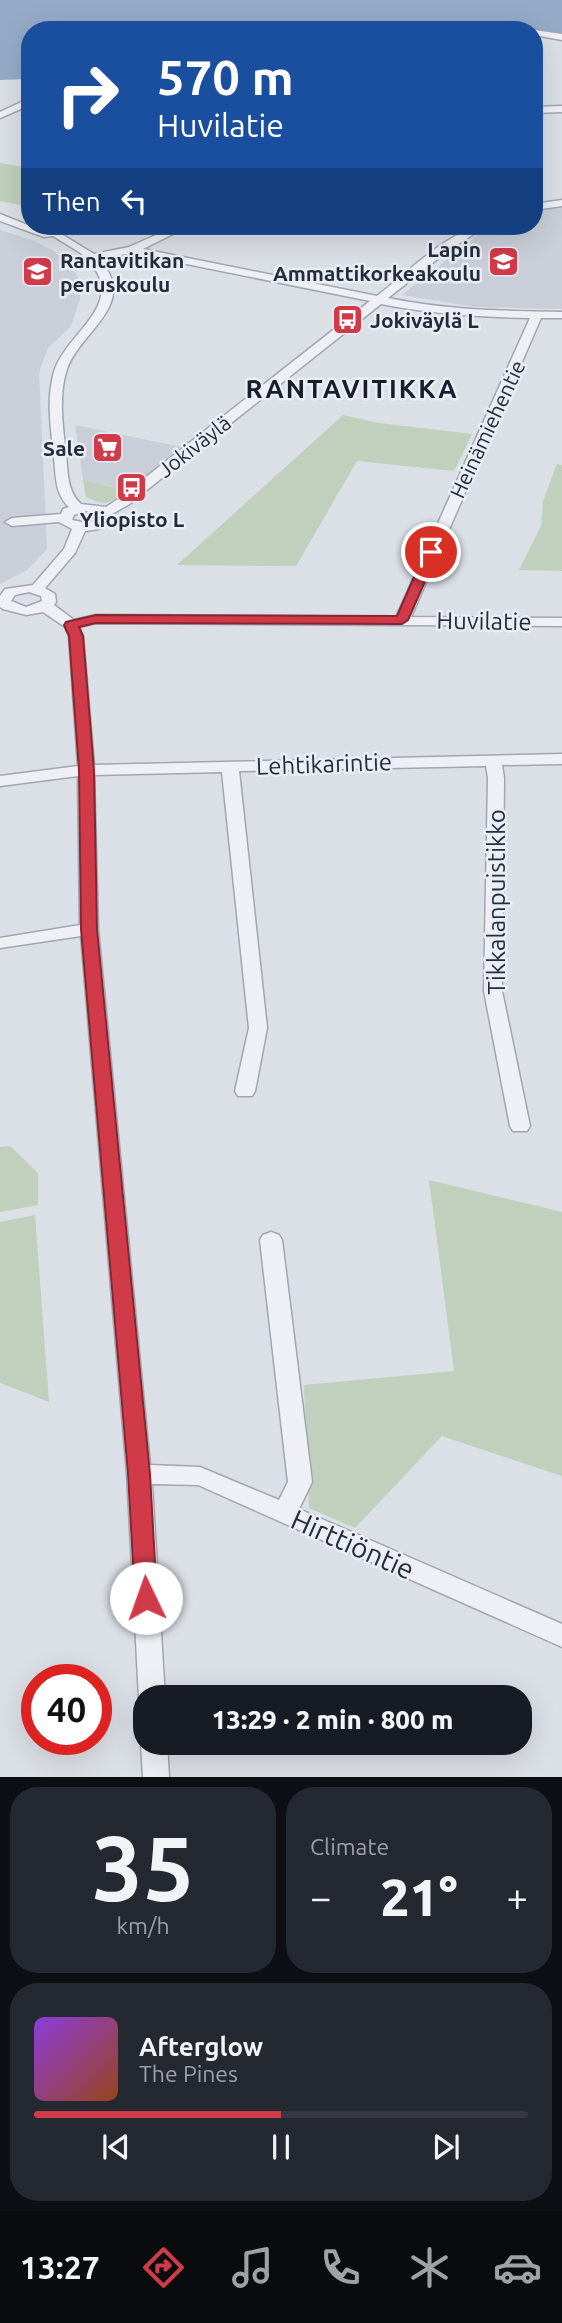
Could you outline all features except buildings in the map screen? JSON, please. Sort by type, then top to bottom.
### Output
[{"type":"street","points":[[543,34],[562,37]]},
{"type":"street","points":[[0,115],[21,105]]},
{"type":"street","points":[[543,110],[562,109]]},
{"type":"street","points":[[543,205],[562,202]]},
{"type":"street","points":[[0,215],[21,220]]},
{"type":"street","points":[[0,215],[21,224]]},
{"type":"street","points":[[47,235],[87,259],[132,250],[164,235]]},
{"type":"street","points":[[59,235],[87,259],[102,303],[94,322],[64,362],[57,384],[64,491],[67,498],[78,508]]},
{"type":"street","name":"Jokiväylä","points":[[80,527],[100,524],[108,519],[106,512],[123,502],[445,248],[466,235]]},
{"type":"street","points":[[132,250],[453,312],[562,315]]},
{"type":"street","name":"Heinämiehentie","points":[[402,620],[537,315]]},
{"type":"street","points":[[64,518],[68,512],[78,508],[97,508],[106,512]]},
{"type":"street","points":[[12,522],[64,518]]},
{"type":"street","points":[[64,518],[68,524],[80,527],[70,550],[41,597],[32,610],[5,611],[3,599],[10,592],[23,588],[41,597],[71,625],[76,636],[86,770],[89,929],[139,1474],[151,1685]]},
{"type":"street","name":"Huvilatie","points":[[71,625],[96,619],[562,622]]},
{"type":"street","name":"Lehtikarintie","points":[[0,781],[86,770],[562,759]]},
{"type":"street","name":"Tikkalanpuistikko","points":[[493,760],[496,778],[493,991],[520,1126]]},
{"type":"street","points":[[230,767],[258,1028],[245,1091]]},
{"type":"street","points":[[0,943],[89,929]]},
{"type":"street","points":[[271,1240],[300,1482],[284,1514]]},
{"type":"street","name":"Hirttiöntie","points":[[139,1474],[200,1476],[562,1636]]},
{"type":"street","points":[[155,1755],[156,1777]]},
{"type":"shaded area","name":"Lapin Ammattikorkeakoulu","points":[[562,207],[562,309],[476,307],[402,295],[478,235],[543,235],[543,210]]},
{"type":"shaded area","points":[[0,230],[32,240],[54,251],[78,276],[80,299],[71,326],[48,348],[39,372],[47,549],[27,570],[0,584]]},
{"type":"shaded area","points":[[75,425],[181,447],[128,490],[83,480]]},
{"type":"green space","points":[[0,163],[21,166],[21,205],[0,201]]},
{"type":"green space","points":[[343,415],[379,423],[472,434],[454,471],[357,461],[296,566],[177,565]]},
{"type":"green space","points":[[557,464],[562,465],[562,571],[519,570],[541,526],[543,501]]},
{"type":"green space","points":[[83,480],[126,490],[111,501],[103,503],[86,497]]},
{"type":"green space","points":[[10,1146],[38,1173],[38,1205],[0,1212],[0,1147]]},
{"type":"green space","points":[[429,1180],[562,1212],[562,1476],[442,1436],[355,1528],[309,1508],[304,1385],[454,1371]]},
{"type":"green space","points":[[35,1215],[49,1402],[0,1383],[0,1222]]},
{"type":"water","points":[[0,0],[562,0],[562,33],[543,31],[543,21],[21,21],[21,79],[0,80]]},
{"type":"place","name":"Lapin Ammattikorkeakoulu","points":[[504,261]]},
{"type":"place","name":"Rantavitikan peruskoulu","points":[[37,272]]},
{"type":"place","name":"Jokiväylä L","points":[[347,320]]},
{"type":"place","name":"Sale","points":[[108,448]]},
{"type":"place","name":"Yliopisto L","points":[[132,487]]},
{"type":"district","name":"RANTAVITIKKA","points":[[352,388]]},
{"type":"route","points":[[146,1598],[139,1474],[89,929],[86,770],[76,636],[71,625],[96,619],[402,620],[431,552]]}]
